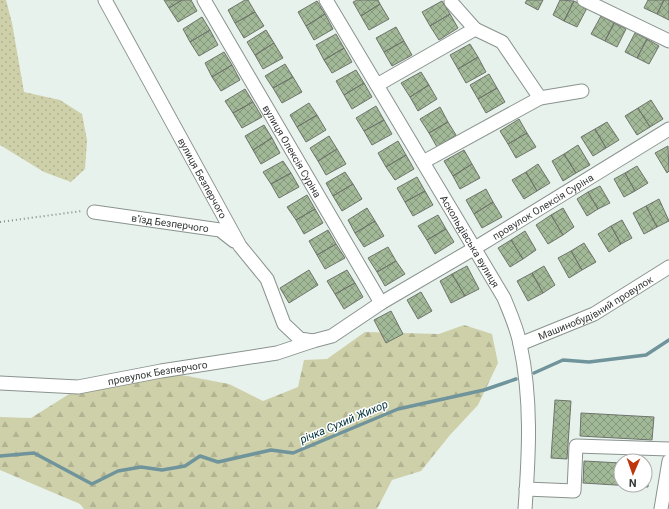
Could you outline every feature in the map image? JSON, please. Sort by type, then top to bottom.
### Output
[{"type":"street","name":"вулиця Безперчого","points":[[105,0],[240,246],[267,279],[284,324],[300,339],[312,341]]},
{"type":"street","name":"вулиця Олексія Суріна","points":[[204,0],[382,302]]},
{"type":"street","name":"Аскольдівська вулиця","points":[[326,0],[504,298],[520,344],[529,398],[525,509]]},
{"type":"street","points":[[584,0],[669,41]]},
{"type":"street","points":[[451,2],[475,29],[502,42],[540,98]]},
{"type":"street","points":[[377,85],[475,29]]},
{"type":"street","points":[[423,162],[540,98],[582,90]]},
{"type":"street","name":"провулок Олексія Суріна","points":[[312,341],[332,336],[382,302],[475,248],[669,129]]},
{"type":"street","name":"в'їзд Безперчого","points":[[94,212],[220,230],[240,246]]},
{"type":"street","name":"Машинобудівний провулок","points":[[520,344],[594,314],[669,267]]},
{"type":"street","name":"провулок Безперчого","points":[[0,383],[78,387],[161,371],[277,354],[312,341]]},
{"type":"street","points":[[526,489],[574,491],[576,446],[669,449]]},
{"type":"street","points":[[661,509],[669,461]]},
{"type":"path","points":[[0,222],[79,210]]},
{"type":"green space","points":[[0,0],[6,0],[12,23],[24,92],[60,100],[82,114],[87,140],[85,169],[71,182],[44,172],[0,145]]},
{"type":"green space","points":[[464,325],[492,334],[498,363],[478,405],[450,435],[421,471],[392,480],[377,509],[84,509],[80,504],[0,470],[0,417],[31,418],[74,391],[176,374],[229,384],[263,401],[298,387],[304,360],[327,359],[365,332],[439,334]]},
{"type":"building","points":[[164,0],[182,0],[169,8]]},
{"type":"building","points":[[182,0],[191,0],[197,11],[178,22],[169,8]]},
{"type":"building","points":[[245,0],[248,0],[255,12],[235,23],[228,10]]},
{"type":"building","points":[[357,0],[378,0],[380,4],[361,16],[353,2]]},
{"type":"building","points":[[527,0],[543,0],[538,10],[525,3]]},
{"type":"building","points":[[560,0],[574,1],[564,21],[553,15]]},
{"type":"building","points":[[648,0],[664,0],[657,14],[644,8]]},
{"type":"building","points":[[664,0],[669,0],[669,20],[657,14]]},
{"type":"building","points":[[317,1],[325,14],[306,26],[298,12]]},
{"type":"building","points":[[442,1],[450,14],[430,26],[422,12]]},
{"type":"building","points":[[574,1],[587,8],[577,27],[564,21]]},
{"type":"building","points":[[380,4],[389,19],[369,30],[361,16]]},
{"type":"building","points":[[255,12],[264,26],[244,38],[235,23]]},
{"type":"building","points":[[325,14],[333,29],[314,40],[306,26]]},
{"type":"building","points":[[450,14],[458,28],[439,40],[430,26]]},
{"type":"building","points":[[601,16],[614,23],[605,41],[591,34]]},
{"type":"building","points":[[202,17],[210,30],[190,42],[183,29]]},
{"type":"building","points":[[614,23],[626,29],[617,47],[605,41]]},
{"type":"building","points":[[396,27],[404,41],[384,52],[376,38]]},
{"type":"building","points":[[210,30],[218,45],[199,56],[190,42]]},
{"type":"building","points":[[266,30],[274,43],[255,55],[247,42]]},
{"type":"building","points":[[635,33],[647,39],[637,58],[625,52]]},
{"type":"building","points":[[336,34],[344,48],[324,60],[316,45]]},
{"type":"building","points":[[647,39],[659,46],[649,64],[637,58]]},
{"type":"building","points":[[404,41],[412,55],[392,66],[384,52]]},
{"type":"building","points":[[274,43],[283,58],[263,69],[255,55]]},
{"type":"building","points":[[470,44],[478,57],[458,69],[450,55]]},
{"type":"building","points":[[344,48],[352,62],[332,73],[324,60]]},
{"type":"building","points":[[224,52],[232,65],[212,77],[205,63]]},
{"type":"building","points":[[478,57],[486,72],[466,83],[458,69]]},
{"type":"building","points":[[285,64],[293,77],[273,88],[265,76]]},
{"type":"building","points":[[232,65],[240,80],[221,91],[212,77]]},
{"type":"building","points":[[356,70],[364,83],[344,95],[336,81]]},
{"type":"building","points":[[421,72],[429,85],[410,97],[401,83]]},
{"type":"building","points":[[489,74],[497,88],[478,99],[470,85]]},
{"type":"building","points":[[293,77],[302,92],[282,103],[273,88]]},
{"type":"building","points":[[364,83],[372,97],[352,109],[344,95]]},
{"type":"building","points":[[429,85],[437,99],[418,111],[410,97]]},
{"type":"building","points":[[497,88],[505,102],[486,113],[478,99]]},
{"type":"building","points":[[245,89],[253,102],[233,113],[225,101]]},
{"type":"building","points":[[651,100],[663,119],[650,127],[638,108]]},
{"type":"building","points":[[253,102],[262,117],[242,128],[233,113]]},
{"type":"building","points":[[309,103],[317,115],[297,127],[290,115]]},
{"type":"building","points":[[376,106],[384,120],[364,131],[356,118]]},
{"type":"building","points":[[440,107],[448,122],[429,133],[420,119]]},
{"type":"building","points":[[638,108],[650,127],[637,135],[625,116]]},
{"type":"building","points":[[317,115],[326,130],[306,142],[297,127]]},
{"type":"building","points":[[519,119],[527,133],[508,144],[500,131]]},
{"type":"building","points":[[384,120],[392,134],[372,145],[364,131]]},
{"type":"building","points":[[448,122],[456,135],[437,147],[429,133]]},
{"type":"building","points":[[607,122],[619,140],[606,148],[595,129]]},
{"type":"building","points":[[264,125],[272,138],[253,150],[245,136]]},
{"type":"building","points":[[595,129],[606,148],[593,156],[581,137]]},
{"type":"building","points":[[527,133],[536,147],[516,158],[508,144]]},
{"type":"building","points":[[329,136],[337,149],[318,161],[310,148]]},
{"type":"building","points":[[272,138],[280,153],[261,164],[253,150]]},
{"type":"building","points":[[398,141],[406,155],[386,167],[378,153]]},
{"type":"building","points":[[578,145],[590,165],[576,173],[564,154]]},
{"type":"building","points":[[668,146],[669,171],[667,173],[655,153]]},
{"type":"building","points":[[337,149],[346,164],[326,175],[318,161]]},
{"type":"building","points":[[464,150],[472,164],[453,176],[444,161]]},
{"type":"building","points":[[564,154],[576,173],[563,181],[552,161]]},
{"type":"building","points":[[406,155],[414,169],[395,180],[386,167]]},
{"type":"building","points":[[283,161],[291,173],[271,184],[263,172]]},
{"type":"building","points":[[472,164],[480,178],[460,189],[453,176]]},
{"type":"building","points":[[538,164],[550,183],[537,191],[526,172]]},
{"type":"building","points":[[637,166],[648,183],[635,191],[625,173]]},
{"type":"building","points":[[345,172],[353,184],[333,196],[326,183]]},
{"type":"building","points":[[526,172],[537,191],[524,199],[512,180]]},
{"type":"building","points":[[291,173],[299,187],[279,198],[271,184]]},
{"type":"building","points":[[625,173],[635,191],[624,197],[614,179]]},
{"type":"building","points":[[417,177],[425,191],[405,202],[397,188]]},
{"type":"building","points":[[353,184],[362,199],[342,211],[333,196]]},
{"type":"building","points":[[600,186],[610,203],[598,209],[588,192]]},
{"type":"building","points":[[486,189],[493,202],[474,214],[466,200]]},
{"type":"building","points":[[425,191],[433,205],[413,216],[405,202]]},
{"type":"building","points":[[588,192],[598,209],[587,216],[577,199]]},
{"type":"building","points":[[307,195],[315,209],[296,220],[287,207]]},
{"type":"building","points":[[659,199],[669,221],[657,227],[646,206]]},
{"type":"building","points":[[493,202],[502,217],[482,228],[474,214]]},
{"type":"building","points":[[646,206],[657,227],[644,234],[633,213]]},
{"type":"building","points":[[367,208],[375,221],[355,233],[348,220]]},
{"type":"building","points":[[563,208],[574,227],[563,235],[551,215]]},
{"type":"building","points":[[315,209],[323,223],[304,234],[296,220]]},
{"type":"building","points":[[438,215],[446,229],[427,240],[418,226]]},
{"type":"building","points":[[551,215],[563,235],[548,244],[536,225]]},
{"type":"building","points":[[622,220],[632,238],[621,244],[611,226]]},
{"type":"building","points":[[375,221],[384,236],[364,247],[355,233]]},
{"type":"building","points":[[611,226],[621,244],[609,252],[598,234]]},
{"type":"building","points":[[446,229],[454,242],[435,254],[427,240]]},
{"type":"building","points":[[328,230],[336,244],[317,255],[309,241]]},
{"type":"building","points":[[525,231],[536,250],[523,259],[511,240]]},
{"type":"building","points":[[511,240],[523,259],[510,267],[498,248]]},
{"type":"building","points":[[584,243],[596,262],[582,270],[571,251]]},
{"type":"building","points":[[336,244],[345,258],[325,269],[317,255]]},
{"type":"building","points":[[388,247],[396,261],[377,272],[368,258]]},
{"type":"building","points":[[571,251],[582,270],[569,278],[558,258]]},
{"type":"building","points":[[396,261],[405,274],[385,286],[377,272]]},
{"type":"building","points":[[467,266],[479,289],[465,296],[452,274]]},
{"type":"building","points":[[544,266],[555,285],[543,293],[532,273]]},
{"type":"building","points":[[309,270],[318,285],[289,303],[280,288]]},
{"type":"building","points":[[347,270],[355,283],[335,294],[327,281]]},
{"type":"building","points":[[532,273],[543,293],[528,301],[517,281]]},
{"type":"building","points":[[452,274],[465,296],[451,303],[440,281]]},
{"type":"building","points":[[355,283],[363,297],[344,309],[335,294]]},
{"type":"building","points":[[421,292],[432,311],[418,319],[407,300]]},
{"type":"building","points":[[391,311],[403,334],[386,343],[374,320]]},
{"type":"building","points":[[555,400],[571,401],[567,459],[551,458]]},
{"type":"building","points":[[581,413],[654,417],[652,440],[580,436]]},
{"type":"building","points":[[584,461],[613,463],[613,485],[583,483]]},
{"type":"waterway","name":"річка Сухий Жихор","points":[[534,373],[563,360],[589,362],[646,355],[669,340]]},
{"type":"waterway","name":"річка Сухий Жихор","points":[[0,456],[34,453],[92,484],[118,471],[141,467],[162,470],[185,466],[200,456],[218,462],[271,450],[293,453],[398,409],[484,390],[516,379]]}]
